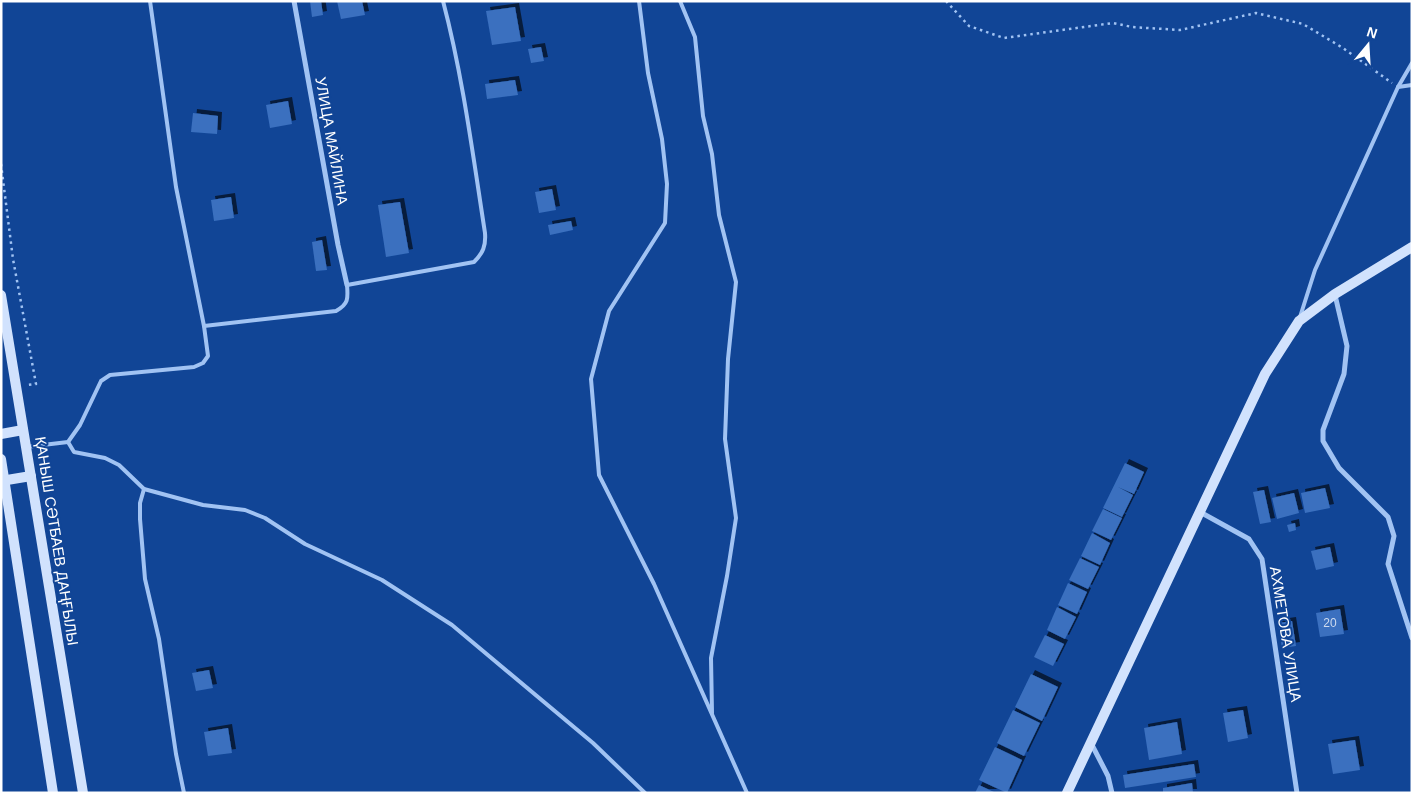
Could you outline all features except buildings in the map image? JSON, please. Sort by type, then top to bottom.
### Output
[{"type":"main road","points":[[1067,793],[1265,374],[1299,321],[1335,294],[1412,247]]},
{"type":"main road","name":"ҚАНЫШ СӘТБАЕВ ДАҢҒЫЛЫ","points":[[1,294],[83,793]]},
{"type":"main road","points":[[1,434],[23,430]]},
{"type":"main road","points":[[1,459],[53,793]]},
{"type":"main road","points":[[3,481],[31,476]]},
{"type":"street","name":"УЛИЦА МАЙЛИНА","points":[[294,1],[338,245],[347,285]]},
{"type":"street","points":[[1335,294],[1347,346],[1344,374],[1323,430],[1323,441],[1339,468],[1388,517],[1394,536],[1388,564],[1412,638]]},
{"type":"street","name":"АХМЕТОВА УЛИЦА","points":[[1200,512],[1249,539],[1262,558],[1297,793]]},
{"type":"street","points":[[1091,742],[1108,776],[1112,793]]},
{"type":"lane","points":[[26,447],[68,442],[80,424],[101,381],[110,375],[194,367],[203,363],[208,356],[204,326],[176,186],[150,1]]},
{"type":"lane","points":[[204,326],[336,311],[344,307],[348,298],[347,285],[474,262],[481,255],[486,245],[485,233],[450,27],[443,1]]},
{"type":"lane","points":[[639,1],[648,73],[662,139],[667,184],[665,223],[609,311],[591,379],[599,475],[654,584],[747,793]]},
{"type":"lane","points":[[680,1],[695,37],[703,116],[712,154],[719,215],[736,282],[728,359],[725,439],[736,518],[711,658],[712,715]]},
{"type":"lane","points":[[1299,321],[1315,270],[1398,87],[1412,63]]},
{"type":"lane","points":[[1398,87],[1412,84]]},
{"type":"lane","points":[[68,442],[74,452],[105,458],[119,465],[144,489],[203,505],[245,510],[265,518],[305,544],[382,580],[452,625],[593,743],[646,793]]},
{"type":"lane","points":[[144,489],[140,503],[140,520],[145,579],[159,639],[176,754],[184,793]]},
{"type":"path","points":[[946,1],[969,26],[1004,38],[1113,23],[1132,27],[1180,30],[1256,13],[1303,24],[1343,48],[1398,87]]},
{"type":"path","points":[[1,164],[13,259],[36,384]]}]
